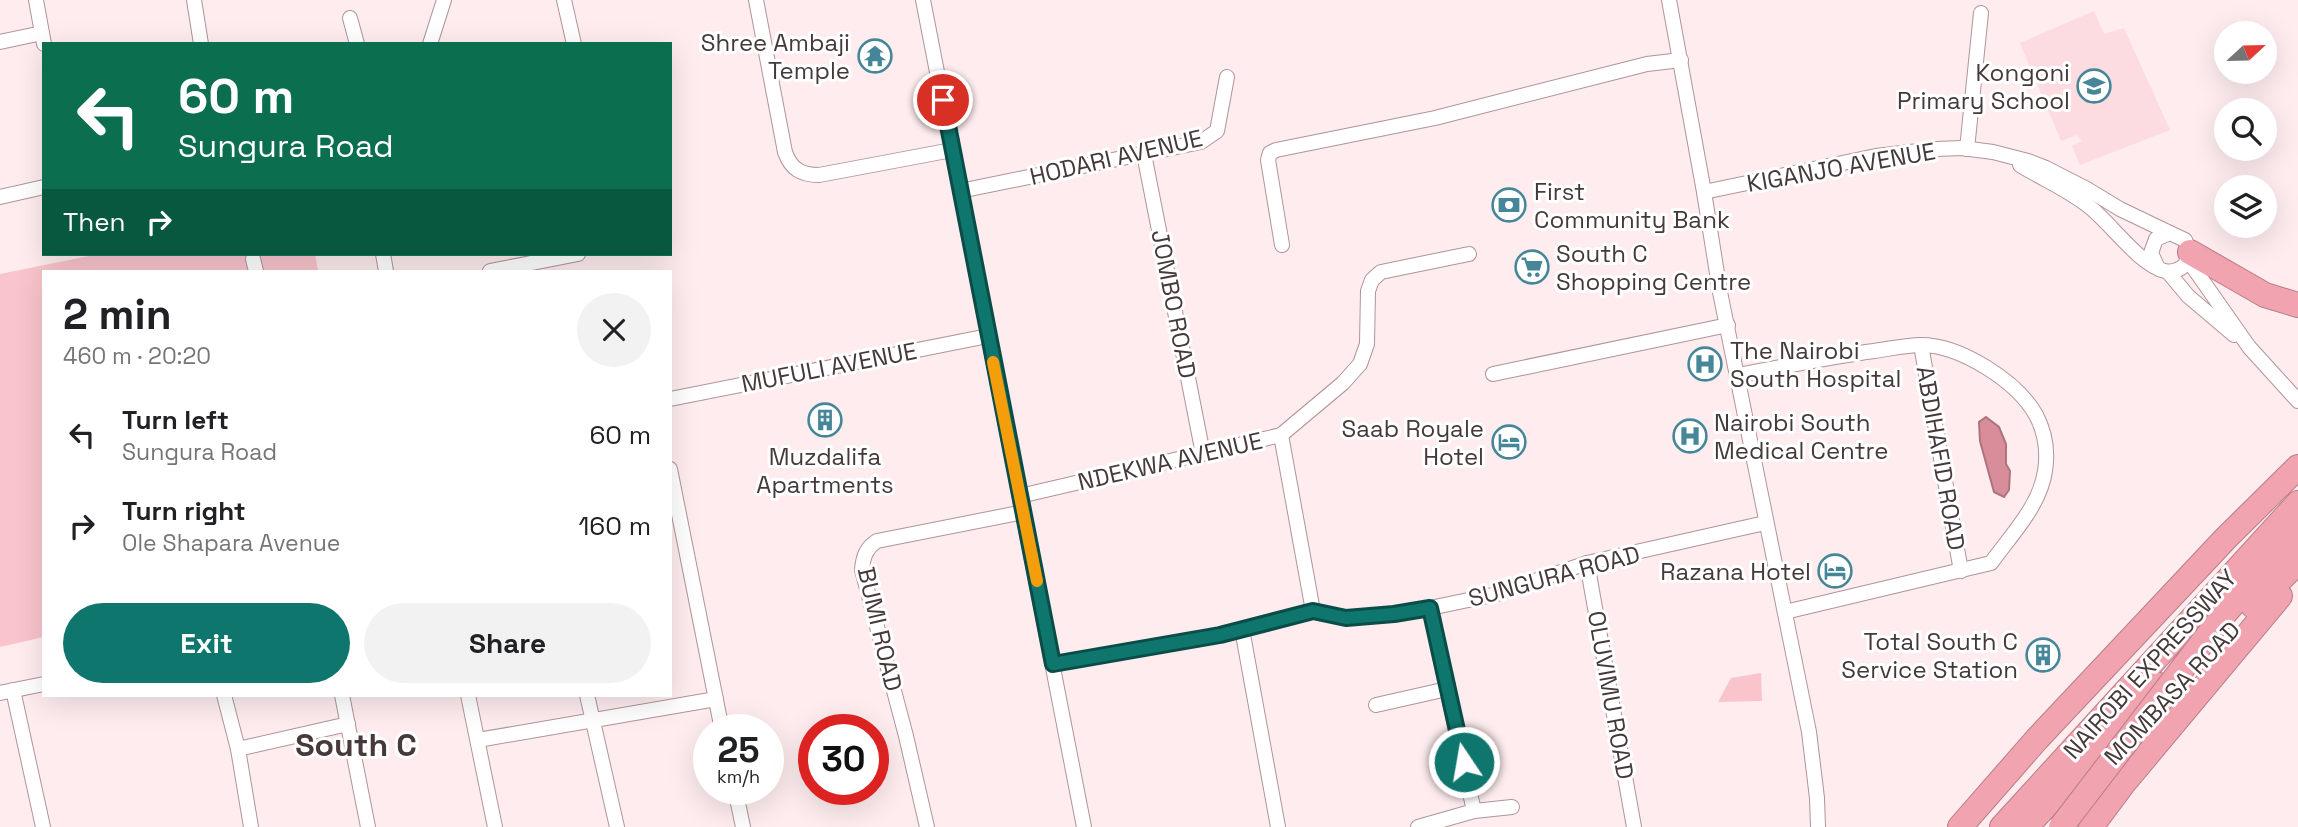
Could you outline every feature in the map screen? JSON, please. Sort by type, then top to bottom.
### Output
[{"type":"highway","points":[[2189,256],[2265,295],[2298,305]]},
{"type":"highway","points":[[1960,827],[2037,739],[2226,538],[2298,467]]},
{"type":"highway","name":"NAIROBI EXPRESSWAY","points":[[2002,827],[2298,503]]},
{"type":"highway","name":"NAIROBI EXPRESSWAY","points":[[2026,827],[2298,532]]},
{"type":"highway","name":"MOMBASA ROAD","points":[[2049,827],[2223,637],[2298,562]]},
{"type":"highway","points":[[2091,827],[2123,784],[2209,684],[2298,573]]},
{"type":"highway","points":[[2061,827],[2222,617]]},
{"type":"street","points":[[0,41],[43,38],[36,0]]},
{"type":"street","points":[[194,0],[201,42]]},
{"type":"street","points":[[431,42],[443,0]]},
{"type":"street","points":[[564,0],[574,42]]},
{"type":"street","points":[[756,0],[785,152],[789,163],[797,171],[807,175],[819,175],[952,150]]},
{"type":"street","points":[[923,0],[1084,827]]},
{"type":"street","points":[[1669,0],[1720,292],[1809,732],[1818,827]]},
{"type":"street","points":[[1967,149],[1981,13]]},
{"type":"street","points":[[350,18],[356,42]]},
{"type":"street","points":[[1282,245],[1268,160],[1270,153],[1276,150],[1420,121],[1647,64],[1681,60]]},
{"type":"street","name":"HODARI AVENUE","points":[[960,191],[1201,142],[1217,131],[1227,77]]},
{"type":"street","name":"KIGANJO AVENUE","points":[[1704,192],[1876,156],[1936,149],[1967,149],[1993,152],[2046,168],[2170,233]]},
{"type":"street","name":"JOMBO ROAD","points":[[1144,154],[1203,454]]},
{"type":"street","points":[[2011,158],[2089,206],[2140,256],[2162,269],[2180,270],[2189,256]]},
{"type":"street","points":[[0,197],[42,187]]},
{"type":"street","points":[[2249,348],[2189,256],[2185,240],[2170,233],[2163,234],[2152,245],[2151,253],[2162,269],[2200,307],[2249,348],[2298,401]]},
{"type":"street","name":"NDEKWA AVENUE","points":[[1020,496],[1281,435],[1343,383],[1360,364],[1367,344],[1368,291],[1381,272],[1469,254]]},
{"type":"street","points":[[495,270],[568,256]]},
{"type":"street","points":[[1493,374],[1728,325]]},
{"type":"street","name":"MUFULI AVENUE","points":[[672,399],[988,336]]},
{"type":"street","points":[[1737,375],[1921,345],[1942,348],[1979,363],[2001,377],[2026,401],[2035,413],[2043,432],[2045,474],[2032,507],[1992,563],[1785,612]]},
{"type":"street","name":"ABDIHAFID ROAD","points":[[1921,345],[1961,571]]},
{"type":"street","points":[[1281,435],[1313,611]]},
{"type":"street","points":[[672,479],[719,714]]},
{"type":"street","name":"BUMI ROAD","points":[[927,827],[862,570],[864,556],[870,545],[877,541],[1024,512]]},
{"type":"street","name":"SUNGURA ROAD","points":[[1053,664],[1220,635],[1313,611],[1346,618],[1430,608],[1497,594],[1587,563],[1765,523]]},
{"type":"street","name":"OLUVIMU ROAD","points":[[1587,563],[1634,827]]},
{"type":"street","points":[[1430,608],[1475,811]]},
{"type":"street","points":[[1242,629],[1278,827]]},
{"type":"street","points":[[42,684],[6,691],[43,827]]},
{"type":"street","points":[[1376,705],[1447,689]]},
{"type":"street","points":[[225,697],[238,749],[251,827]]},
{"type":"street","points":[[342,697],[368,827]]},
{"type":"street","points":[[468,697],[495,827]]},
{"type":"street","points":[[587,697],[617,827]]},
{"type":"street","points":[[478,740],[716,699]]},
{"type":"street","points":[[238,749],[348,724]]},
{"type":"street","points":[[739,805],[744,827]]},
{"type":"street","points":[[1418,827],[1475,811],[1512,807]]},
{"type":"shaded area","name":"Kongoni Primary School","points":[[2094,11],[2104,34],[2124,28],[2170,130],[2080,165],[2072,146],[2082,141],[2077,135],[2061,141],[2020,43]]},
{"type":"shaded area","points":[[89,256],[315,256],[318,270],[42,270],[42,637],[0,647],[0,274]]},
{"type":"shaded area","points":[[1986,417],[1999,427],[2006,444],[2006,464],[2010,471],[2009,490],[2004,497],[1994,492],[1980,441],[1979,422]]},
{"type":"shaded area","points":[[1761,673],[1762,701],[1718,702],[1731,678]]},
{"type":"slow traffic","points":[[993,362],[1037,581]]},
{"type":"place","name":"Shree Ambaji Temple","points":[[875,56]]},
{"type":"place","name":"Kongoni Primary School","points":[[2094,86]]},
{"type":"place","name":"First Community Bank","points":[[1509,205]]},
{"type":"place","name":"South C Shopping Centre","points":[[1532,267]]},
{"type":"place","name":"The Nairobi South Hospital","points":[[1705,364]]},
{"type":"place","name":"Muzdalifa Apartments","points":[[825,420]]},
{"type":"place","name":"Nairobi South Medical Centre","points":[[1690,436]]},
{"type":"place","name":"Saab Royale Hotel","points":[[1509,442]]},
{"type":"place","name":"Razana Hotel","points":[[1835,571]]},
{"type":"place","name":"Total South C Service Station","points":[[2043,655]]},
{"type":"district","name":"South C","points":[[356,745]]},
{"type":"route","points":[[943,100],[1053,664],[1220,635],[1313,611],[1346,618],[1430,608],[1464,762]]}]
